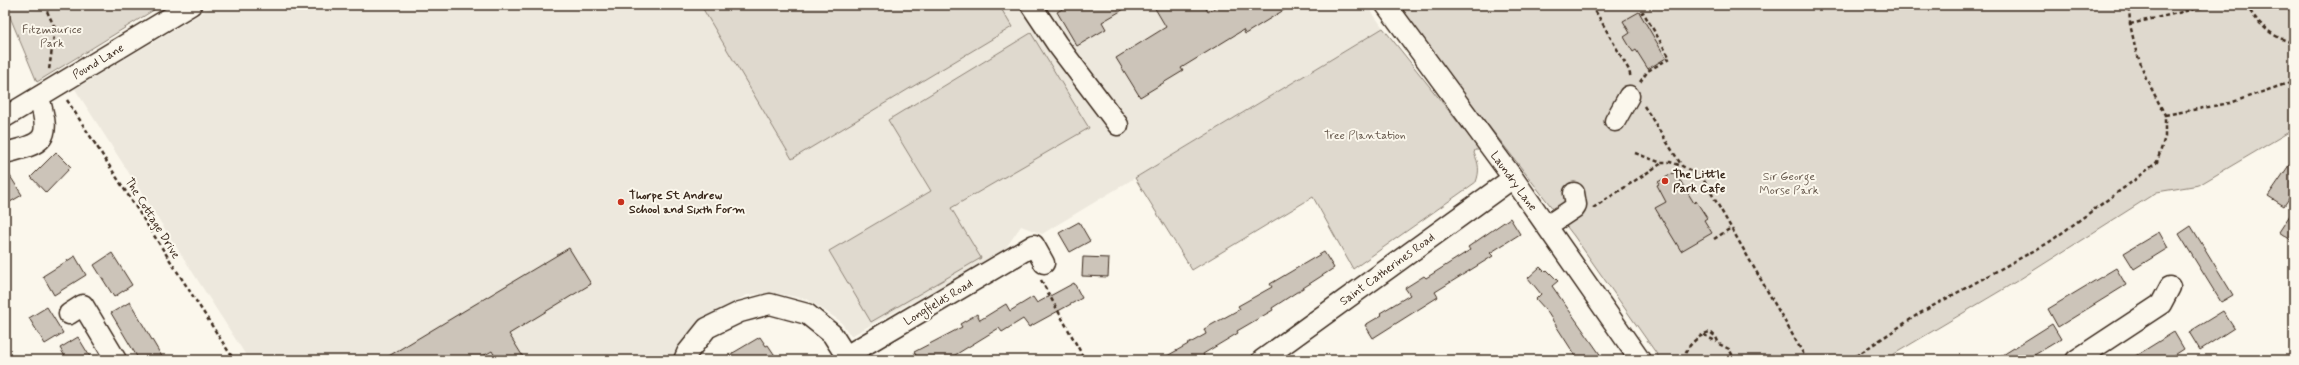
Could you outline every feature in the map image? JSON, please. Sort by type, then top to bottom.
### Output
[{"type":"street","name":"Pound Lane","points":[[5,117],[39,98],[191,5]]},
{"type":"street","points":[[1031,5],[1057,44],[1118,125]]},
{"type":"street","name":"Laundry Lane","points":[[1386,5],[1513,178],[1640,360]]},
{"type":"street","points":[[1615,121],[1635,92]]},
{"type":"street","points":[[5,153],[30,148],[40,141],[44,131],[44,116],[39,98]]},
{"type":"street","name":"Saint Catherines Road","points":[[1262,360],[1285,353],[1513,178]]},
{"type":"street","points":[[1547,226],[1574,208],[1576,205],[1574,193]]},
{"type":"street","name":"Longfields Road","points":[[846,358],[1033,237],[1042,270]]},
{"type":"street","points":[[2076,360],[2161,304],[2170,287]]},
{"type":"street","points":[[684,360],[687,353],[707,328],[740,312],[770,304],[807,314],[832,334],[846,358]]},
{"type":"street","points":[[83,305],[116,360]]},
{"type":"path","name":"The Cottage Drive","points":[[44,5],[55,28],[55,38],[48,66],[51,77],[59,85],[75,115],[234,360]]},
{"type":"path","points":[[1592,5],[1629,70],[1635,92],[1682,166]]},
{"type":"path","points":[[1850,360],[1920,313],[2048,242],[2136,179],[2157,162],[2165,137],[2164,115],[2146,78],[2130,24],[2129,5]]},
{"type":"path","points":[[2130,24],[2212,5]]},
{"type":"path","points":[[2246,5],[2261,27],[2285,41],[2294,43]]},
{"type":"path","points":[[1635,92],[1648,71],[1670,58],[1643,12],[1640,14]]},
{"type":"path","points":[[2164,115],[2230,103],[2294,81]]},
{"type":"path","points":[[1635,153],[1662,163]]},
{"type":"path","points":[[1591,210],[1662,163],[1670,162],[1682,166],[1702,177],[1807,360]]},
{"type":"path","points":[[1714,239],[1731,228]]},
{"type":"path","points":[[1042,270],[1085,360]]},
{"type":"path","points":[[1684,360],[1684,353],[1687,348],[1703,335],[1710,332],[1714,334],[1719,344],[1729,349],[1735,360]]},
{"type":"shaded area","name":"Thorpe St Andrew School and Sixth Form","points":[[215,5],[1367,5],[1383,28],[1042,234],[1021,226],[1003,252],[851,336],[840,321],[807,299],[774,293],[747,295],[717,311],[686,334],[673,360],[249,360],[75,89]]},
{"type":"green space","name":"Fitzmaurice Park","points":[[5,5],[162,5],[37,82]]},
{"type":"green space","points":[[710,5],[999,5],[1012,27],[792,159],[703,9]]},
{"type":"green space","name":"Sir George Morse Park","points":[[1395,5],[2294,5],[2294,129],[2199,185],[2157,192],[2017,281],[1884,360],[1661,360],[1574,236]]},
{"type":"green space","name":"Tree Plantation","points":[[1383,28],[1480,150],[1475,150],[1474,153],[1478,168],[1476,182],[1353,269],[1313,197],[1192,270],[1135,178]]},
{"type":"green space","points":[[1031,33],[1089,128],[951,208],[981,258],[871,322],[829,251],[931,191],[888,120]]},
{"type":"building","points":[[1069,5],[1131,5],[1102,22],[1106,29],[1077,46],[1057,12]]},
{"type":"building","points":[[1153,5],[1204,5],[1208,12],[1219,5],[1292,5],[1245,34],[1243,30],[1181,68],[1183,71],[1140,97],[1116,58],[1166,27]]},
{"type":"building","points":[[1639,12],[1666,58],[1648,69],[1636,50],[1633,52],[1624,37],[1630,33],[1623,21]]},
{"type":"building","points":[[56,152],[71,167],[46,193],[31,177]]},
{"type":"building","points":[[2294,158],[2294,191],[2284,206],[2268,196]]},
{"type":"building","points":[[5,168],[22,195],[5,205]]},
{"type":"building","points":[[1675,172],[1694,203],[1696,201],[1707,218],[1704,220],[1712,233],[1681,251],[1655,208],[1666,202],[1657,185],[1659,184],[1658,182]]},
{"type":"building","points":[[2294,209],[2294,242],[2279,232]]},
{"type":"building","points":[[1510,218],[1520,234],[1490,253],[1493,256],[1435,292],[1438,297],[1373,338],[1365,325],[1382,315],[1380,313],[1410,295],[1405,288],[1424,276],[1426,278],[1470,250],[1468,247]]},
{"type":"building","points":[[1079,222],[1090,241],[1070,252],[1059,233]]},
{"type":"building","points":[[2191,226],[2233,295],[2221,302],[2179,234]]},
{"type":"building","points":[[2159,232],[2168,248],[2134,269],[2124,253]]},
{"type":"building","points":[[569,248],[591,284],[509,334],[525,360],[497,360],[492,351],[476,360],[382,360]]},
{"type":"building","points":[[1324,252],[1334,268],[1272,308],[1273,310],[1237,331],[1238,333],[1203,354],[1206,360],[1160,360],[1206,334],[1204,329],[1240,309],[1238,306],[1272,287],[1270,284]]},
{"type":"building","points":[[112,253],[132,285],[114,297],[94,265]]},
{"type":"building","points":[[75,256],[86,275],[54,295],[43,276]]},
{"type":"building","points":[[1083,257],[1109,258],[1108,277],[1082,276]]},
{"type":"building","points":[[1540,267],[1545,272],[1547,270],[1558,281],[1552,286],[1604,360],[1578,360],[1546,310],[1536,299],[1541,294],[1528,278]]},
{"type":"building","points":[[2116,268],[2126,285],[2058,327],[2048,309]]},
{"type":"building","points":[[1074,283],[1082,298],[1029,327],[1023,319],[1002,332],[999,328],[947,360],[919,360],[914,352],[962,327],[960,324],[977,314],[980,320],[1006,304],[1010,311],[1033,297],[1037,303]]},
{"type":"building","points":[[130,302],[164,360],[139,360],[111,313]]},
{"type":"building","points":[[47,307],[63,333],[45,344],[29,318]]},
{"type":"building","points":[[2223,311],[2234,328],[2200,350],[2189,332]]},
{"type":"building","points":[[2052,324],[2061,339],[2026,360],[1995,360]]},
{"type":"building","points":[[2174,332],[2184,349],[2167,360],[2129,360]]},
{"type":"building","points":[[78,337],[92,360],[67,360],[60,348]]},
{"type":"building","points":[[760,337],[766,346],[768,345],[778,360],[721,360]]},
{"type":"place","name":"The Little Park Cafe","points":[[1665,181]]},
{"type":"place","name":"Thorpe St Andrew School and Sixth Form","points":[[621,202]]}]
